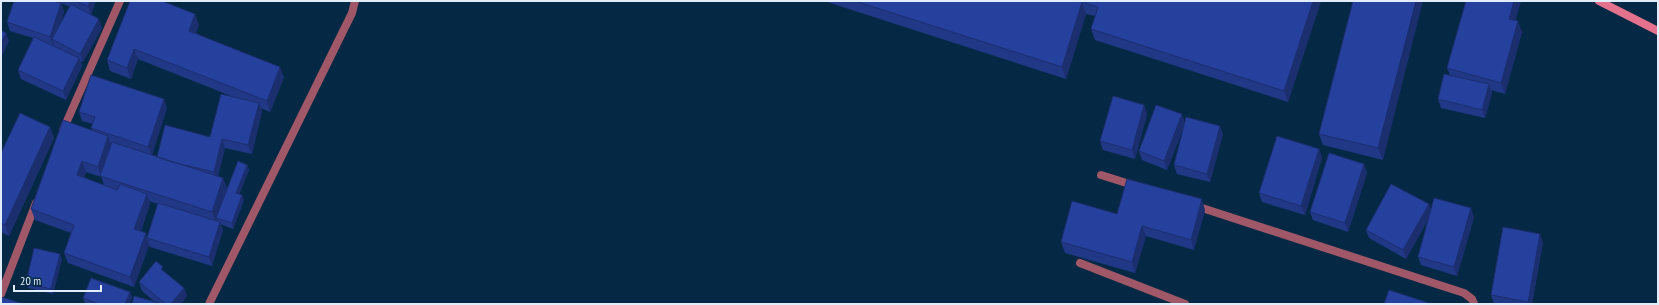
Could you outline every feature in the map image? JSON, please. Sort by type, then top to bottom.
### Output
[{"type":"street","points":[[59,142],[67,119],[120,1]]},
{"type":"street","points":[[209,304],[352,13],[355,1]]},
{"type":"street","points":[[1604,2],[1658,31]]},
{"type":"street","points":[[1101,175],[1147,190]]},
{"type":"street","points":[[1,294],[40,194]]},
{"type":"street","points":[[1185,202],[1464,293],[1472,299],[1474,304]]},
{"type":"street","points":[[1080,263],[1185,304]]},
{"type":"building","points":[[14,1],[54,1],[61,3],[50,37],[7,22]]},
{"type":"building","points":[[75,1],[90,1],[88,6]]},
{"type":"building","points":[[130,1],[162,1],[195,14],[189,31],[280,67],[267,101],[134,49],[127,68],[107,60]]},
{"type":"building","points":[[855,1],[1313,1],[1284,91],[1091,29],[1098,7],[1082,2],[1062,67]]},
{"type":"building","points":[[1353,1],[1416,1],[1378,148],[1319,134]]},
{"type":"building","points":[[1466,1],[1514,1],[1509,19],[1518,21],[1501,83],[1447,68]]},
{"type":"building","points":[[71,4],[99,19],[80,54],[52,39]]},
{"type":"building","points":[[1,30],[6,33],[1,43]]},
{"type":"building","points":[[34,37],[79,58],[63,91],[18,70]]},
{"type":"building","points":[[1444,74],[1489,84],[1482,110],[1438,99]]},
{"type":"building","points":[[91,75],[164,99],[148,147],[91,128],[95,117],[79,112]]},
{"type":"building","points":[[221,94],[259,103],[248,145],[222,139],[214,172],[157,157],[165,125],[210,137]]},
{"type":"building","points":[[1113,96],[1144,105],[1132,150],[1100,141]]},
{"type":"building","points":[[1156,105],[1182,114],[1164,161],[1139,151]]},
{"type":"building","points":[[20,113],[50,127],[5,225],[1,223],[1,150],[2,151]]},
{"type":"building","points":[[1186,117],[1220,126],[1207,174],[1174,165]]},
{"type":"building","points":[[63,120],[108,136],[98,167],[82,161],[77,175],[117,190],[120,184],[147,194],[134,229],[146,233],[130,277],[64,253],[74,225],[31,209]]},
{"type":"building","points":[[1277,136],[1319,149],[1301,206],[1259,193]]},
{"type":"building","points":[[112,142],[223,178],[212,212],[100,176]]},
{"type":"building","points":[[1329,153],[1364,164],[1345,223],[1310,212]]},
{"type":"building","points":[[238,161],[247,165],[236,193],[242,195],[232,223],[216,218]]},
{"type":"building","points":[[1127,179],[1202,199],[1191,240],[1142,226],[1132,262],[1061,242],[1072,201],[1117,214]]},
{"type":"building","points":[[1391,184],[1429,204],[1403,250],[1366,230]]},
{"type":"building","points":[[1434,198],[1471,208],[1454,267],[1418,257]]},
{"type":"building","points":[[158,203],[220,222],[209,257],[147,238]]},
{"type":"building","points":[[1503,227],[1540,234],[1528,302],[1491,295]]},
{"type":"building","points":[[34,248],[60,254],[51,289],[26,283]]},
{"type":"building","points":[[156,261],[163,267],[161,269],[184,288],[171,304],[166,304],[139,282]]},
{"type":"building","points":[[91,278],[130,292],[125,304],[99,304],[83,298]]},
{"type":"building","points":[[1389,290],[1432,304],[1384,304]]},
{"type":"building","points":[[134,296],[159,303],[159,304],[132,304]]},
{"type":"building","points":[[1,297],[24,304],[1,304]]}]
